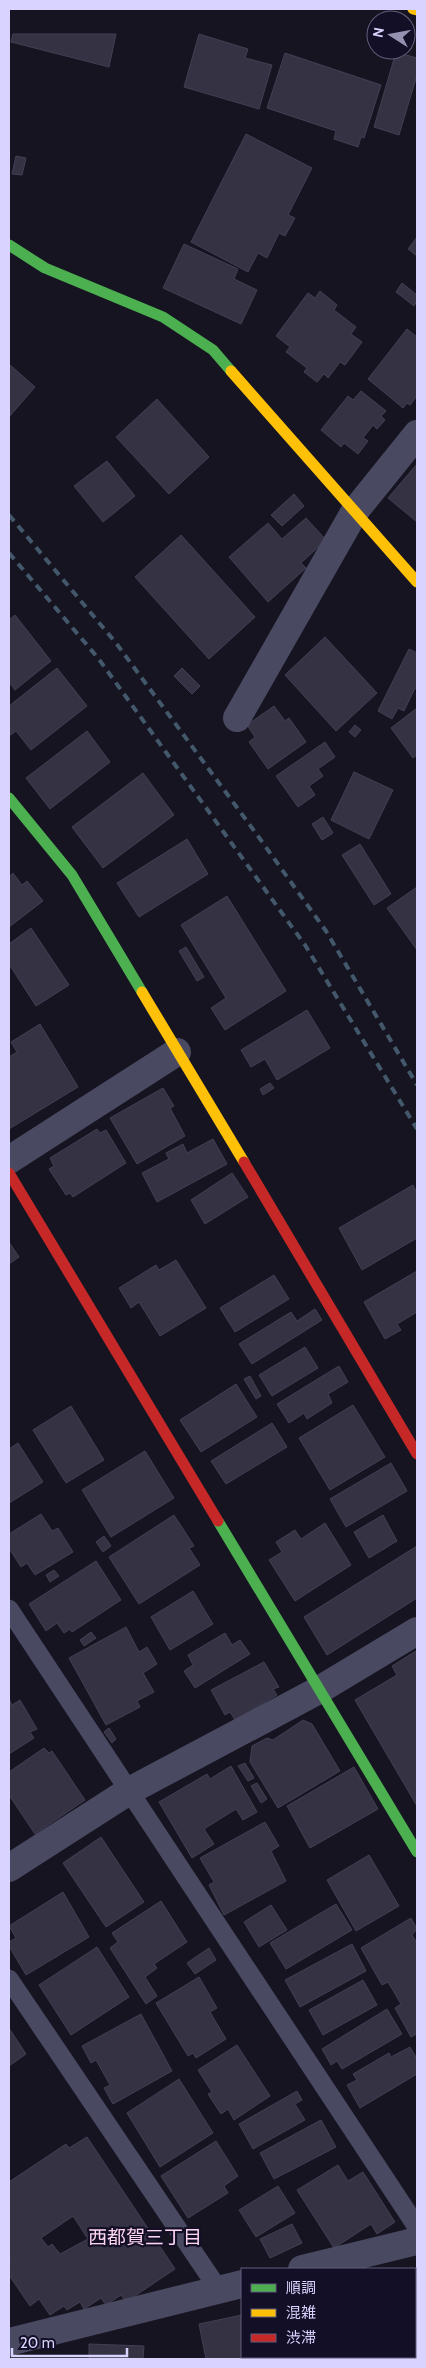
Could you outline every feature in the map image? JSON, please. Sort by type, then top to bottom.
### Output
[{"type":"street","points":[[413,9],[417,10]]},
{"type":"street","points":[[9,245],[45,268],[163,317],[213,350],[417,582]]},
{"type":"street","points":[[237,718],[354,511],[417,434]]},
{"type":"street","points":[[9,798],[72,875],[365,1363],[417,1454]]},
{"type":"street","points":[[9,1160],[177,1052]]},
{"type":"street","points":[[9,1173],[417,1852]]},
{"type":"street","points":[[9,1868],[128,1791],[319,1690],[417,1630]]},
{"type":"street","points":[[306,2268],[417,2241]]},
{"type":"street","points":[[12,2343],[231,2287]]},
{"type":"lane","points":[[9,1609],[417,2228]]},
{"type":"lane","points":[[9,1979],[231,2287]]},
{"type":"building","points":[[13,34],[116,34],[109,67],[11,42]]},
{"type":"building","points":[[199,34],[248,49],[245,58],[272,65],[259,109],[184,87]]},
{"type":"building","points":[[285,53],[381,85],[364,138],[361,137],[358,147],[334,139],[336,131],[267,108]]},
{"type":"building","points":[[417,58],[417,75],[399,135],[374,127],[394,60],[416,60]]},
{"type":"building","points":[[246,134],[312,168],[288,215],[295,218],[285,236],[279,233],[267,258],[258,253],[248,272],[191,242]]},
{"type":"building","points":[[16,156],[26,158],[22,175],[12,174]]},
{"type":"building","points":[[417,237],[417,256],[408,249]]},
{"type":"building","points":[[184,244],[238,269],[234,279],[257,290],[241,324],[163,288]]},
{"type":"building","points":[[402,283],[417,295],[417,301],[414,306],[396,292]]},
{"type":"building","points":[[320,291],[337,305],[334,310],[356,327],[351,334],[362,342],[345,365],[340,362],[328,378],[324,374],[317,382],[304,372],[307,368],[286,352],[290,347],[276,336],[308,293],[315,298]]},
{"type":"building","points":[[407,329],[417,337],[417,396],[410,405],[407,403],[403,408],[368,379]]},
{"type":"building","points":[[9,364],[35,387],[9,417]]},
{"type":"building","points":[[361,391],[386,411],[381,416],[385,420],[377,429],[373,425],[363,438],[368,441],[358,454],[344,443],[341,447],[321,430],[348,396],[353,400]]},
{"type":"building","points":[[157,399],[209,457],[169,494],[116,437]]},
{"type":"building","points":[[107,461],[135,496],[103,522],[74,486]]},
{"type":"building","points":[[417,464],[417,522],[388,498]]},
{"type":"building","points":[[294,494],[304,506],[282,526],[271,515]]},
{"type":"building","points":[[306,518],[326,540],[301,563],[306,568],[268,602],[229,557],[268,523],[282,539]]},
{"type":"building","points":[[181,535],[255,617],[209,659],[135,577]]},
{"type":"building","points":[[15,615],[51,661],[15,690],[9,682],[9,620]]},
{"type":"building","points":[[325,637],[377,693],[336,731],[285,675]]},
{"type":"building","points":[[409,649],[417,653],[417,689],[415,688],[404,711],[398,708],[392,719],[378,711]]},
{"type":"building","points":[[57,668],[87,706],[31,750],[16,731],[9,736],[9,706]]},
{"type":"building","points":[[182,668],[200,686],[192,694],[174,676]]},
{"type":"building","points":[[274,706],[285,721],[289,718],[306,742],[268,769],[249,742],[255,737],[247,725]]},
{"type":"building","points":[[417,708],[417,755],[413,758],[391,728]]},
{"type":"building","points":[[355,725],[361,730],[355,737],[349,732]]},
{"type":"building","points":[[87,731],[110,762],[50,809],[26,778]]},
{"type":"building","points":[[325,742],[335,757],[318,769],[323,776],[309,786],[315,795],[298,807],[276,776]]},
{"type":"building","points":[[354,772],[393,790],[369,839],[331,820]]},
{"type":"building","points":[[143,773],[174,815],[103,868],[72,827]]},
{"type":"building","points":[[323,817],[333,833],[322,840],[312,824]]},
{"type":"building","points":[[187,839],[208,874],[139,917],[117,883]]},
{"type":"building","points":[[360,844],[391,894],[374,905],[342,855]]},
{"type":"building","points":[[13,873],[22,885],[27,881],[43,901],[9,927],[9,877]]},
{"type":"building","points":[[417,887],[417,950],[387,908]]},
{"type":"building","points":[[227,896],[286,991],[225,1030],[211,1008],[226,998],[181,925]]},
{"type":"building","points":[[31,928],[69,985],[36,1006],[9,964],[9,944]]},
{"type":"building","points":[[186,947],[204,977],[197,981],[179,951]]},
{"type":"building","points":[[307,1010],[330,1048],[277,1080],[265,1059],[251,1067],[241,1050]]},
{"type":"building","points":[[40,1024],[78,1087],[9,1129],[9,1057],[17,1052],[11,1042]]},
{"type":"building","points":[[270,1083],[274,1088],[263,1095],[260,1089]]},
{"type":"building","points":[[163,1088],[174,1106],[170,1108],[185,1136],[137,1164],[110,1118]]},
{"type":"building","points":[[97,1129],[100,1133],[106,1130],[126,1163],[73,1197],[70,1193],[66,1195],[49,1169],[54,1166],[50,1158]]},
{"type":"building","points":[[213,1139],[227,1164],[157,1202],[142,1173],[169,1159],[166,1153],[183,1144],[187,1153]]},
{"type":"building","points":[[232,1173],[248,1197],[205,1224],[191,1200]]},
{"type":"building","points":[[413,1185],[417,1193],[417,1238],[362,1270],[339,1228]]},
{"type":"building","points":[[9,1242],[19,1257],[9,1264]]},
{"type":"building","points":[[176,1260],[206,1308],[160,1336],[139,1302],[131,1308],[119,1288],[156,1265],[159,1270]]},
{"type":"building","points":[[417,1271],[417,1312],[397,1324],[401,1330],[385,1339],[364,1302]]},
{"type":"building","points":[[274,1275],[289,1299],[235,1332],[220,1308]]},
{"type":"building","points":[[315,1309],[322,1320],[252,1364],[239,1344],[291,1312],[297,1321]]},
{"type":"building","points":[[305,1347],[318,1368],[272,1396],[259,1375]]},
{"type":"building","points":[[339,1366],[348,1382],[328,1394],[332,1403],[307,1419],[304,1413],[289,1423],[277,1404]]},
{"type":"building","points":[[250,1376],[261,1396],[256,1399],[244,1379]]},
{"type":"building","points":[[236,1384],[257,1417],[201,1452],[180,1420]]},
{"type":"building","points":[[353,1405],[385,1457],[330,1490],[299,1438]]},
{"type":"building","points":[[71,1406],[104,1460],[66,1483],[33,1430]]},
{"type":"building","points":[[272,1423],[287,1447],[226,1484],[211,1461]]},
{"type":"building","points":[[18,1443],[43,1482],[9,1503],[9,1449]]},
{"type":"building","points":[[145,1451],[174,1498],[111,1537],[82,1490]]},
{"type":"building","points":[[391,1463],[407,1491],[346,1527],[330,1499]]},
{"type":"building","points":[[41,1514],[52,1531],[58,1528],[73,1552],[35,1575],[27,1563],[21,1567],[9,1548],[9,1534]]},
{"type":"building","points":[[174,1515],[194,1546],[189,1548],[200,1565],[139,1604],[109,1557]]},
{"type":"building","points":[[383,1515],[397,1541],[369,1558],[354,1532]]},
{"type":"building","points":[[325,1523],[351,1565],[295,1601],[269,1560],[282,1552],[276,1542],[295,1530],[301,1539]]},
{"type":"building","points":[[104,1536],[111,1546],[103,1552],[96,1542]]},
{"type":"building","points":[[417,1546],[417,1598],[327,1655],[304,1617]]},
{"type":"building","points":[[96,1561],[121,1600],[72,1632],[70,1629],[64,1633],[57,1623],[46,1631],[29,1604]]},
{"type":"building","points":[[54,1570],[59,1576],[50,1582],[46,1575]]},
{"type":"building","points":[[193,1591],[213,1624],[170,1650],[151,1617]]},
{"type":"building","points":[[126,1627],[139,1652],[147,1647],[157,1664],[143,1673],[154,1692],[137,1701],[140,1707],[106,1725],[69,1658]]},
{"type":"building","points":[[91,1632],[96,1638],[84,1646],[80,1640]]},
{"type":"building","points":[[225,1633],[232,1645],[240,1640],[250,1654],[195,1688],[184,1671],[193,1665],[188,1655]]},
{"type":"building","points":[[416,1651],[417,1806],[355,1700],[397,1675],[392,1666]]},
{"type":"building","points":[[264,1662],[279,1687],[273,1689],[277,1695],[235,1720],[230,1712],[225,1715],[211,1690]]},
{"type":"building","points":[[9,1699],[12,1705],[20,1700],[37,1729],[30,1732],[34,1738],[9,1754]]},
{"type":"building","points":[[303,1720],[312,1724],[340,1771],[278,1808],[250,1762],[252,1746],[267,1738],[273,1740]]},
{"type":"building","points":[[109,1728],[116,1739],[112,1743],[104,1732]]},
{"type":"building","points":[[44,1748],[49,1753],[52,1751],[85,1800],[35,1834],[9,1795],[9,1772]]},
{"type":"building","points":[[245,1763],[254,1778],[248,1781],[238,1766]]},
{"type":"building","points":[[231,1766],[257,1812],[243,1820],[236,1809],[204,1829],[214,1844],[192,1858],[159,1802],[207,1774],[210,1779]]},
{"type":"building","points":[[354,1767],[378,1809],[310,1848],[287,1806]]},
{"type":"building","points":[[257,1783],[267,1799],[261,1803],[251,1786]]},
{"type":"building","points":[[265,1822],[279,1846],[271,1851],[286,1881],[224,1915],[209,1885],[214,1882],[200,1858]]},
{"type":"building","points":[[101,1837],[144,1902],[106,1927],[63,1863]]},
{"type":"building","points":[[369,1855],[399,1906],[356,1931],[327,1880]]},
{"type":"building","points":[[63,1892],[89,1937],[26,1975],[9,1946],[9,1942],[16,1938],[9,1926]]},
{"type":"building","points":[[161,1901],[187,1942],[154,1964],[157,1968],[145,1977],[157,1996],[146,2004],[110,1948],[118,1942],[112,1933]]},
{"type":"building","points":[[336,1904],[352,1930],[286,1969],[270,1943]]},
{"type":"building","points":[[271,1905],[287,1930],[259,1947],[244,1922]]},
{"type":"building","points":[[411,1918],[417,1929],[412,1935],[417,1943],[417,2034],[411,2037],[395,2008],[401,2004],[388,1982],[382,1985],[361,1948]]},
{"type":"building","points":[[352,1944],[366,1971],[300,2007],[285,1980]]},
{"type":"building","points":[[97,1947],[129,1997],[71,2035],[39,1985]]},
{"type":"building","points":[[209,1948],[216,1960],[195,1974],[187,1963]]},
{"type":"building","points":[[199,1977],[217,2008],[210,2012],[226,2039],[196,2058],[193,2053],[188,2056],[156,2003]]},
{"type":"building","points":[[363,1980],[377,2005],[323,2035],[309,2010]]},
{"type":"building","points":[[387,2009],[402,2034],[342,2069],[337,2061],[331,2065],[322,2049]]},
{"type":"building","points":[[141,2014],[172,2071],[113,2104],[104,2088],[110,2085],[96,2060],[91,2063],[82,2046]]},
{"type":"building","points":[[9,2028],[26,2054],[9,2066]]},
{"type":"building","points":[[237,2045],[270,2096],[234,2120],[228,2109],[221,2114],[208,2094],[212,2092],[198,2070]]},
{"type":"building","points":[[410,2047],[417,2059],[417,2074],[360,2108],[347,2085],[357,2080],[353,2074],[389,2053],[391,2057]]},
{"type":"building","points":[[179,2079],[213,2133],[160,2167],[127,2113]]},
{"type":"building","points":[[297,2091],[302,2100],[295,2104],[305,2120],[253,2149],[239,2124]]},
{"type":"building","points":[[321,2120],[336,2147],[274,2179],[260,2153]]},
{"type":"building","points":[[87,2137],[175,2269],[126,2302],[121,2295],[106,2305],[101,2298],[84,2309],[80,2302],[67,2310],[64,2306],[50,2315],[39,2299],[30,2306],[9,2275],[9,2262],[11,2261],[9,2257],[9,2182],[66,2144],[69,2148]],"holes":[[[73,2216],[88,2239],[60,2254],[52,2244],[48,2247],[41,2238]]]},
{"type":"building","points":[[216,2141],[238,2176],[224,2186],[228,2193],[188,2218],[161,2176]]},
{"type":"building","points":[[338,2165],[348,2181],[363,2172],[395,2222],[377,2234],[371,2224],[334,2248],[297,2190]]},
{"type":"building","points":[[278,2186],[295,2213],[256,2237],[239,2210]]},
{"type":"building","points":[[292,2224],[302,2243],[270,2258],[260,2239]]},
{"type":"building","points":[[241,2315],[241,2358],[263,2359],[206,2359],[199,2324]]},
{"type":"building","points":[[89,2344],[144,2346],[143,2359],[89,2359]]},
{"type":"building","points":[[266,2358],[323,2359],[267,2359]]},
{"type":"building","points":[[352,2358],[402,2358],[402,2359]]},
{"type":"railway","points":[[9,515],[116,643],[326,931],[417,1085]]},
{"type":"railway","points":[[9,553],[98,658],[305,945],[417,1129]]},
{"type":"traffic: fast","points":[[9,245],[45,268],[163,317],[213,350],[231,371]]},
{"type":"traffic: fast","points":[[9,798],[72,875],[142,992]]},
{"type":"traffic: fast","points":[[218,1521],[417,1852]]},
{"type":"traffic: slow","points":[[413,9],[417,10]]},
{"type":"traffic: slow","points":[[231,371],[417,582]]},
{"type":"traffic: slow","points":[[142,992],[244,1162]]},
{"type":"traffic: jam","points":[[244,1162],[417,1454]]},
{"type":"traffic: jam","points":[[9,1173],[218,1521]]},
{"type":"district","name":"西都賀三丁目","points":[[145,2237]]}]
